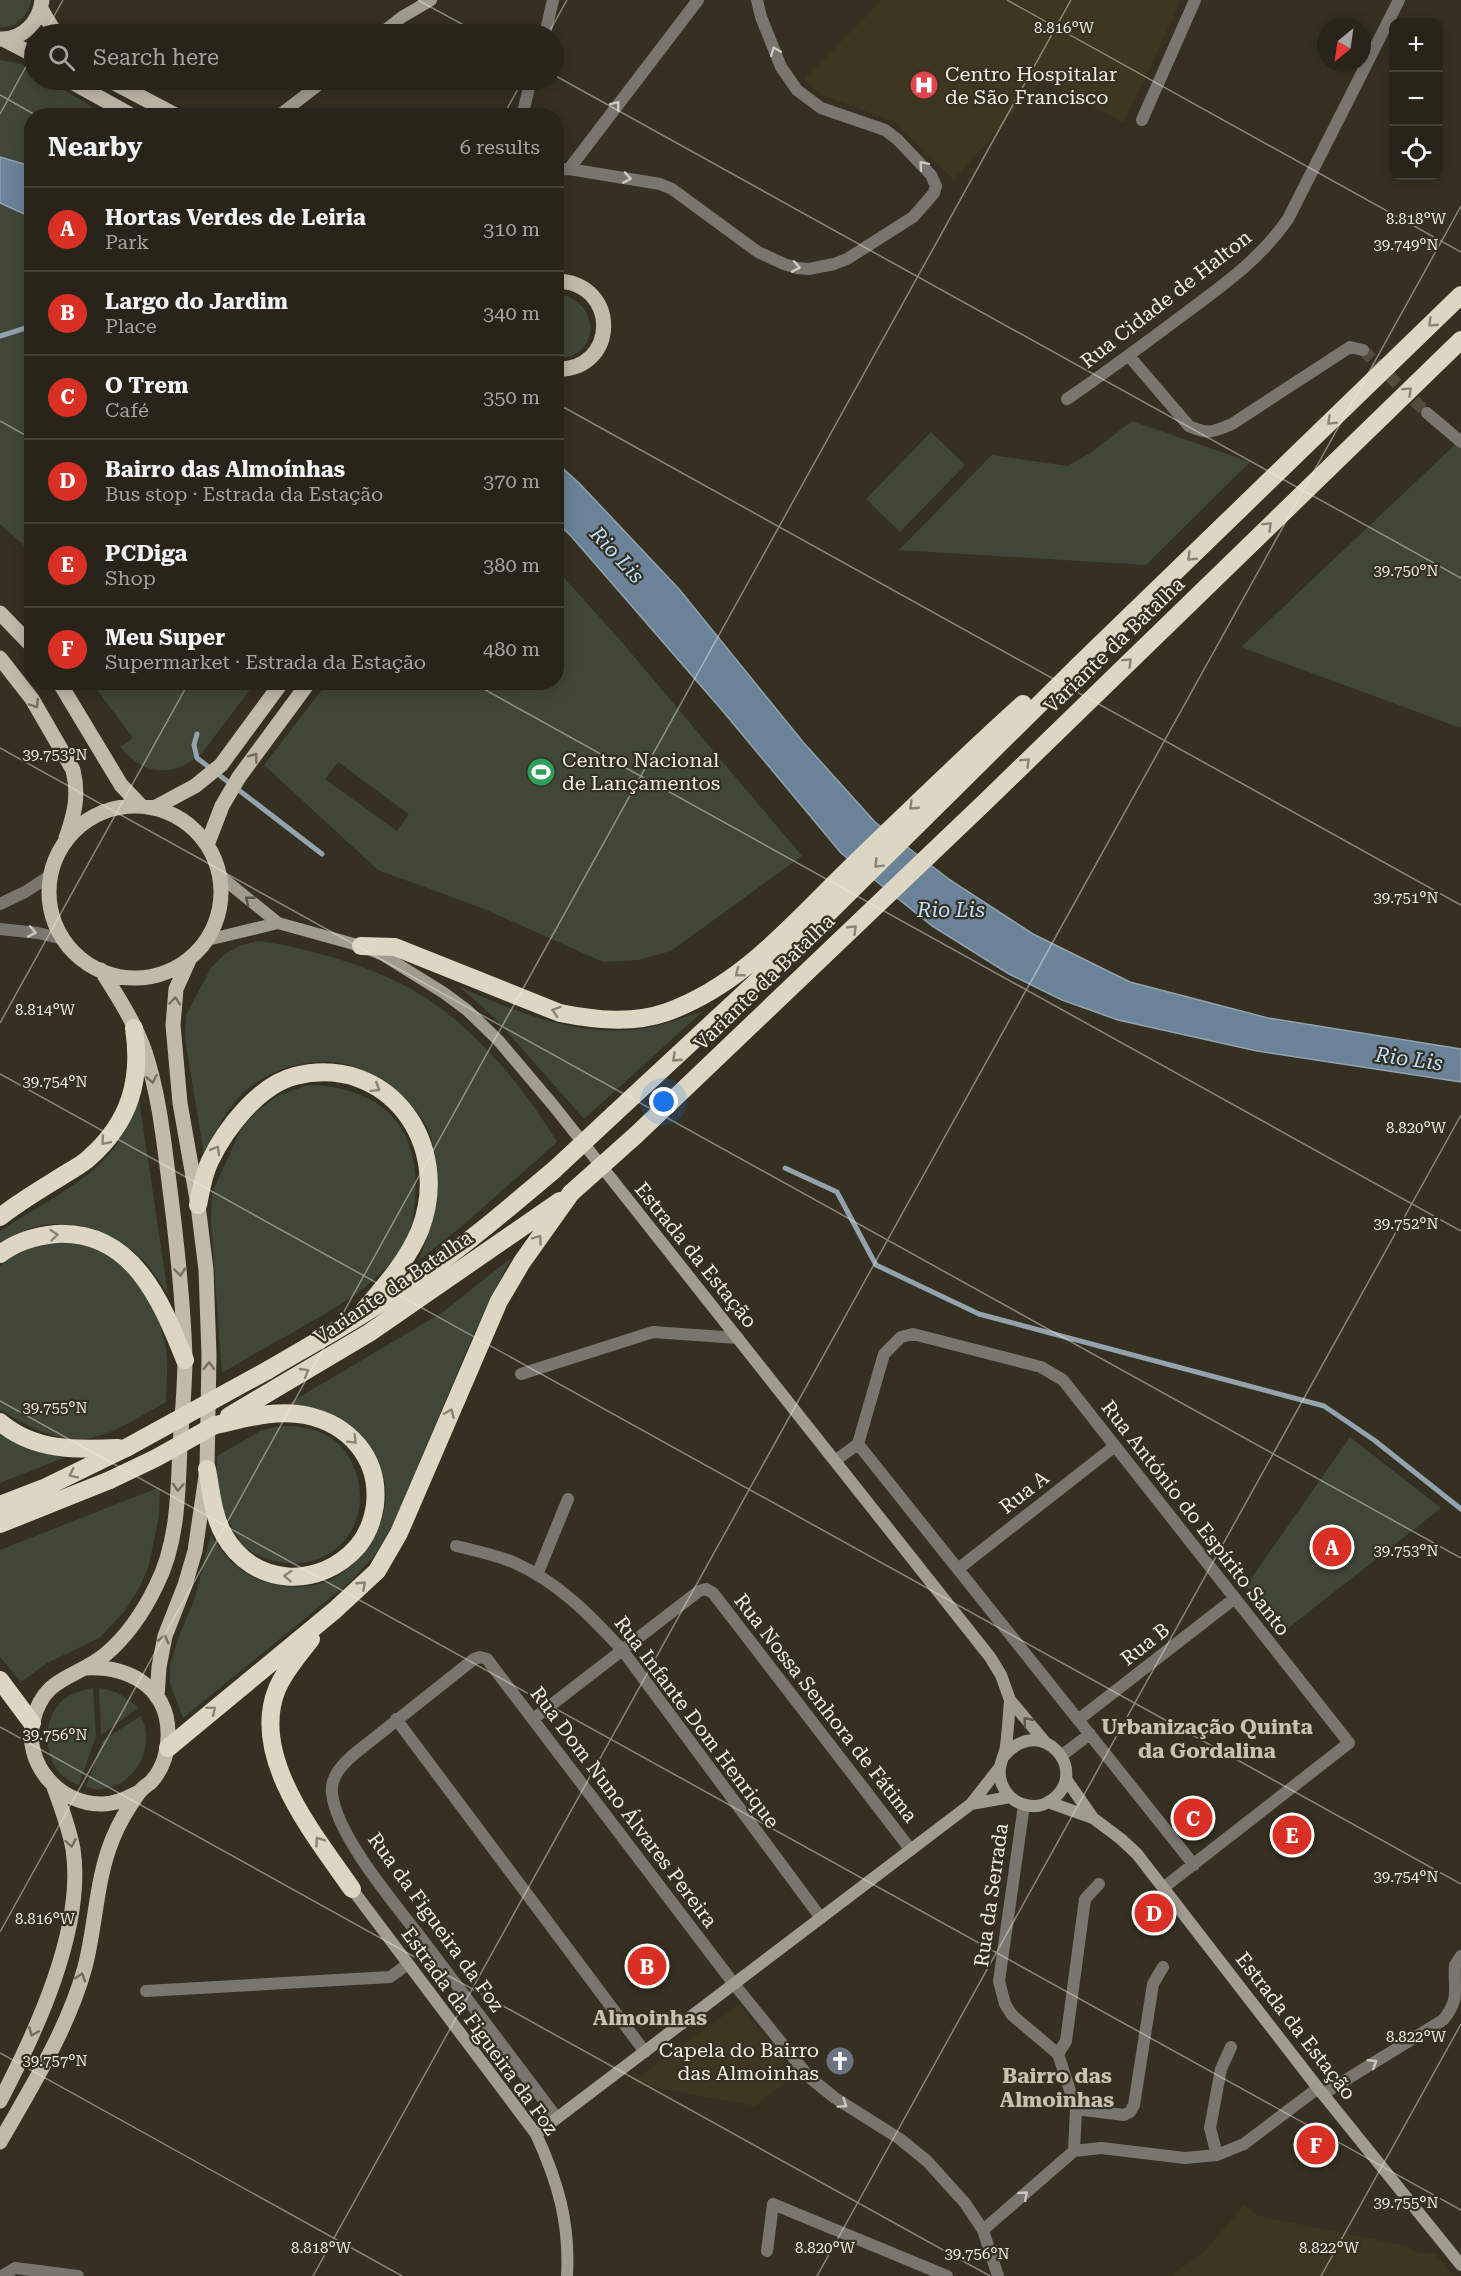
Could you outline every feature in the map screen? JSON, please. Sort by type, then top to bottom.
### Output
[{"type":"highway","name":"Variante da Batalha","points":[[0,1505],[44,1488],[126,1448],[268,1370],[424,1274],[495,1220],[554,1170],[795,946],[960,772],[1078,666],[1461,295]]},
{"type":"highway","name":"Variante da Batalha","points":[[0,1524],[110,1480],[156,1458],[215,1425],[378,1327],[572,1193],[811,969],[1461,340]]},
{"type":"highway","points":[[361,946],[395,948],[560,1013],[587,1019],[620,1020],[665,1013],[704,996],[748,966],[960,772]]},
{"type":"highway","points":[[0,1217],[88,1159],[117,1125],[129,1106],[135,1084],[138,1062],[134,1028]]},
{"type":"highway","points":[[198,1205],[210,1162],[227,1132],[249,1105],[270,1088],[293,1076],[320,1072],[344,1074],[370,1084],[391,1098],[409,1116],[421,1136],[428,1169],[427,1206],[420,1230],[406,1257],[360,1315]]},
{"type":"highway","points":[[168,1748],[335,1610],[377,1571],[388,1555],[499,1301],[522,1262],[572,1193]]},
{"type":"highway","points":[[0,1254],[32,1237],[50,1235],[84,1236],[104,1243],[122,1254],[137,1268],[154,1292],[167,1316],[185,1360]]},
{"type":"highway","points":[[207,1469],[217,1520],[224,1535],[235,1551],[249,1564],[267,1573],[288,1578],[327,1570],[343,1560],[358,1546],[374,1513],[376,1494],[374,1476],[368,1458],[357,1442],[341,1428],[322,1419],[302,1414],[280,1413],[215,1425]]},
{"type":"highway","points":[[0,1422],[9,1430],[29,1440],[51,1446],[75,1450],[126,1448]]},
{"type":"highway","points":[[335,1610],[296,1658],[277,1689],[272,1706],[272,1738],[279,1771],[296,1806],[352,1889]]},
{"type":"highway","points":[[0,1680],[32,1723]]},
{"type":"main road","points":[[393,24],[431,0]]},
{"type":"main road","points":[[42,5],[51,24]]},
{"type":"main road","points":[[33,24],[42,5]]},
{"type":"main road","points":[[3,39],[24,32]]},
{"type":"main road","points":[[3,39],[24,50]]},
{"type":"main road","points":[[86,90],[119,108]]},
{"type":"main road","points":[[128,90],[162,108]]},
{"type":"main road","points":[[288,108],[312,90]]},
{"type":"main road","points":[[564,282],[580,286],[592,294],[600,306],[604,319],[604,334],[599,347],[590,358],[579,366],[564,370]]},
{"type":"main road","points":[[0,613],[24,638]]},
{"type":"main road","points":[[0,658],[24,689]]},
{"type":"main road","points":[[25,690],[73,770],[76,782],[77,804],[51,875],[50,897],[54,919],[64,939],[81,958],[112,975],[138,978],[165,973],[189,960]]},
{"type":"main road","points":[[64,690],[121,785],[147,807],[174,815],[193,828],[207,845],[220,876],[222,898],[217,921],[207,940],[189,960],[176,989],[173,1025],[180,1103],[198,1205],[206,1270],[207,1469],[195,1551],[185,1586],[165,1636],[159,1667],[157,1697]]},
{"type":"main road","points":[[64,844],[81,825],[103,812],[147,807],[195,786],[221,765],[276,690]]},
{"type":"main road","points":[[207,845],[222,806],[239,777],[303,690]]},
{"type":"main road","name":"Estrada da Estação","points":[[220,876],[278,924],[361,946],[383,955],[444,993],[467,1010],[498,1040],[553,1105],[990,1657],[1001,1675],[1010,1700],[1045,1742],[1061,1756],[1066,1770],[1066,1779],[1093,1818]]},
{"type":"main road","name":"Estrada da Estação","points":[[207,940],[278,924]]},
{"type":"main road","points":[[86,1668],[106,1667],[125,1672],[143,1682],[157,1697],[165,1713],[169,1730],[168,1748],[162,1765],[152,1780],[139,1792],[121,1801],[101,1804],[81,1801],[54,1787],[45,1778],[37,1762],[32,1743],[32,1723],[39,1704],[51,1688],[67,1675],[86,1668],[106,1653],[140,1614],[158,1583],[170,1552],[175,1523],[185,1360],[181,1272],[162,1131],[150,1068],[134,1028],[100,970]]},
{"type":"main road","name":"Estrada da Estação","points":[[1010,1700],[1001,1784],[1010,1797]]},
{"type":"main road","points":[[536,2134],[971,1804],[1012,1746],[1022,1741],[1045,1742]]},
{"type":"main road","points":[[1048,1802],[1062,1788],[1066,1779]]},
{"type":"main road","points":[[0,2101],[42,2010],[68,1928],[73,1881],[73,1851],[69,1829],[54,1787]]},
{"type":"main road","points":[[0,2142],[52,2048],[70,2009],[92,1937],[106,1859],[118,1827],[139,1792]]},
{"type":"main road","points":[[971,1804],[1010,1797],[1024,1805]]},
{"type":"main road","name":"Estrada da Estação","points":[[1024,1805],[1037,1806],[1048,1802],[1093,1818],[1137,1854],[1321,2091],[1461,2265]]},
{"type":"main road","name":"Estrada da Figueira da Foz","points":[[352,1889],[536,2134],[552,2169],[563,2205],[569,2247],[567,2276]]},
{"type":"street","points":[[547,24],[553,0]]},
{"type":"street","points":[[564,169],[698,0]]},
{"type":"street","points":[[564,170],[644,181],[672,189],[758,252],[797,268],[822,267],[846,259],[913,217],[934,193],[936,186],[932,175],[910,151],[885,130],[821,108],[797,90],[781,66],[761,17],[757,0]]},
{"type":"street","points":[[1142,120],[1196,0]]},
{"type":"street","name":"Rua Cidade de Halton","points":[[1067,399],[1130,356],[1232,278],[1259,255],[1274,238],[1288,219],[1399,0]]},
{"type":"street","points":[[524,108],[528,90]]},
{"type":"street","points":[[1130,356],[1189,426],[1202,432],[1212,433],[1232,424],[1350,347],[1363,350]]},
{"type":"street","points":[[1427,413],[1461,442]]},
{"type":"street","points":[[0,904],[25,892],[51,875]]},
{"type":"street","points":[[0,928],[64,939]]},
{"type":"street","points":[[521,1374],[653,1332],[738,1338]]},
{"type":"street","name":"Rua António do Espírito Santo","points":[[858,1444],[884,1354],[901,1337],[913,1334],[1053,1372],[1063,1380],[1349,1743],[1163,1888]]},
{"type":"street","points":[[836,1460],[858,1444],[1194,1865]]},
{"type":"street","name":"Rua A","points":[[958,1569],[1115,1446]]},
{"type":"street","points":[[537,1575],[568,1499]]},
{"type":"street","name":"Rua Infante Dom Henrique","points":[[456,1546],[514,1563],[537,1575],[591,1616],[623,1651],[821,1918]]},
{"type":"street","name":"Rua Nossa Senhora de Fátima","points":[[533,1719],[699,1591],[706,1589],[713,1593],[911,1850]]},
{"type":"street","name":"Rua B","points":[[1078,1720],[1235,1598]]},
{"type":"street","name":"Rua Dom Nuno Álvares Pereira","points":[[480,1657],[487,1659],[734,1984],[809,2077],[835,2098],[900,2139],[927,2161],[965,2203],[983,2230],[998,2276]]},
{"type":"street","name":"Rua da Figueira da Foz","points":[[480,1657],[474,1659],[396,1719],[340,1767],[332,1792],[337,1811],[363,1860],[557,2118]]},
{"type":"street","points":[[396,1719],[645,2052]]},
{"type":"street","points":[[1061,1756],[1090,1734]]},
{"type":"street","name":"Rua da Serrada","points":[[1024,1805],[999,1981],[1005,2004],[1012,2015],[1058,2054]]},
{"type":"street","points":[[1074,2151],[1076,2109],[1058,2054],[1066,2041],[1085,1899],[1099,1884]]},
{"type":"street","points":[[983,2230],[1074,2151],[1101,2148],[1185,2158],[1217,2155],[1244,2144],[1321,2091],[1443,2020],[1455,2006],[1458,1995],[1455,1965],[1461,1956]]},
{"type":"street","points":[[146,1991],[390,1977],[408,1964]]},
{"type":"street","points":[[1076,2109],[1124,2115],[1130,2112],[1134,2105],[1153,1984],[1163,1967]]},
{"type":"street","points":[[1217,2155],[1210,2128],[1221,2069],[1232,2047]]},
{"type":"street","points":[[767,2251],[773,2204],[947,2276]]},
{"type":"street","points":[[2,2276],[15,2268],[78,2276]]},
{"type":"shaded area","name":"Centro Hospitalar de São Francisco","points":[[882,0],[1181,0],[1124,123],[1042,79],[954,180],[892,121],[820,94],[804,79]]},
{"type":"shaded area","points":[[739,2004],[796,2074],[755,2106],[631,2083]]},
{"type":"shaded area","points":[[1244,2205],[1259,2216],[1407,2246],[1418,2253],[1435,2253],[1454,2276],[1170,2276],[1204,2252]]},
{"type":"green space","points":[[0,0],[31,0],[31,2],[20,20],[11,26],[0,27]]},
{"type":"green space","points":[[0,60],[24,66],[24,90],[64,90],[94,108],[24,108],[24,164],[0,157]]},
{"type":"green space","points":[[0,203],[24,214],[24,546],[0,524]]},
{"type":"green space","points":[[564,296],[573,299],[583,307],[589,318],[588,340],[582,349],[571,356],[564,357]]},
{"type":"green space","points":[[1132,421],[1250,462],[1146,565],[899,550],[992,455],[1067,466],[1092,452]]},
{"type":"green space","points":[[931,432],[965,465],[900,532],[866,499]]},
{"type":"green space","points":[[1461,439],[1461,728],[1241,647]]},
{"type":"green space","name":"Centro Nacional de Lançamentos","points":[[564,578],[620,640],[802,856],[671,951],[638,960],[603,962],[482,908],[378,870],[264,765],[322,690],[564,690]],"holes":[[[338,762],[409,814],[397,831],[325,779]]]},
{"type":"green space","points":[[97,690],[250,690],[202,753],[181,767],[160,770],[139,764],[120,747],[133,738]]},
{"type":"green space","points":[[259,941],[323,954],[345,961],[389,978],[426,998],[464,1027],[499,1063],[530,1102],[557,1142],[461,1227],[419,1260],[433,1214],[437,1183],[434,1151],[428,1128],[417,1111],[397,1093],[362,1070],[336,1062],[307,1063],[266,1077],[243,1093],[231,1107],[204,1155],[185,1039],[186,1015],[211,968],[225,954],[241,945]]},
{"type":"green space","points":[[460,987],[501,1005],[543,1019],[587,1029],[609,1031],[641,1029],[703,1011],[584,1119],[496,1019]]},
{"type":"green space","points":[[308,1085],[350,1091],[377,1103],[397,1123],[408,1142],[415,1173],[416,1189],[409,1234],[394,1259],[356,1294],[222,1373],[211,1223],[212,1193],[241,1129],[258,1110],[279,1095]]},
{"type":"green space","points":[[139,1100],[168,1294],[150,1268],[133,1251],[97,1231],[70,1225],[43,1225],[0,1242],[0,1231],[70,1188],[107,1157],[126,1130]]},
{"type":"green space","points":[[63,1242],[95,1248],[110,1256],[135,1278],[153,1306],[167,1355],[166,1402],[123,1426],[88,1438],[67,1438],[47,1433],[0,1410],[0,1266],[21,1251],[45,1244]]},
{"type":"green space","points":[[511,1258],[472,1338],[392,1526],[375,1555],[352,1580],[183,1718],[170,1684],[170,1665],[195,1598],[211,1534],[228,1558],[250,1576],[276,1585],[303,1587],[323,1583],[347,1570],[367,1548],[381,1521],[385,1508],[385,1482],[376,1458],[368,1446],[350,1427],[328,1413],[288,1404],[443,1312]]},
{"type":"green space","points":[[282,1426],[313,1430],[331,1438],[345,1451],[359,1483],[360,1504],[355,1523],[345,1540],[330,1553],[312,1561],[291,1563],[265,1558],[249,1550],[239,1540],[219,1497],[217,1456],[262,1430]]},
{"type":"green space","points":[[0,1433],[24,1447],[63,1458],[0,1483]]},
{"type":"green space","points":[[1350,1437],[1441,1508],[1287,1629],[1246,1586]]},
{"type":"green space","points":[[160,1487],[159,1517],[148,1568],[125,1611],[99,1638],[47,1663],[21,1682],[0,1657],[0,1550]]},
{"type":"green space","points":[[93,1688],[96,1736],[79,1785],[58,1771],[48,1747],[47,1734],[55,1710],[63,1700],[77,1692]]},
{"type":"green space","points":[[99,1688],[111,1690],[138,1708],[101,1735]]},
{"type":"green space","points":[[141,1716],[146,1744],[136,1769],[114,1786],[101,1789],[86,1787],[103,1740]]},
{"type":"water","points":[[0,157],[24,164],[24,214],[0,203]]},
{"type":"water","name":"Rio Lis","points":[[564,469],[679,589],[803,742],[875,822],[950,880],[1033,934],[1130,982],[1268,1018],[1461,1049],[1461,1082],[1257,1051],[1118,1020],[1062,1000],[1009,974],[932,926],[841,853],[721,709],[564,530]]},
{"type":"waterway","points":[[0,336],[24,328]]},
{"type":"waterway","points":[[197,734],[194,745],[197,758],[322,854]]},
{"type":"waterway","points":[[785,1168],[837,1192],[876,1265],[979,1314],[1324,1406],[1374,1440],[1461,1509]]},
{"type":"tunnel","points":[[1363,350],[1427,413]]},
{"type":"place","name":"Centro Hospitalar de São Francisco","points":[[924,85]]},
{"type":"place","name":"Centro Nacional de Lançamentos","points":[[541,772]]},
{"type":"place","name":"Hortas Verdes de Leiria","points":[[1332,1547]]},
{"type":"place","name":"O Trem","points":[[1193,1818]]},
{"type":"place","name":"PCDiga","points":[[1292,1835]]},
{"type":"place","name":"Bairro das Almoínhas","points":[[1154,1913]]},
{"type":"place","name":"Largo do Jardim","points":[[647,1966]]},
{"type":"place","name":"Capela do Bairro das Almoinhas","points":[[840,2061]]},
{"type":"place","name":"Meu Super","points":[[1316,2145]]},
{"type":"district","name":"Urbanização Quinta da Gordalina","points":[[1207,1739]]},
{"type":"district","name":"Almoinhas","points":[[650,2018]]},
{"type":"district","name":"Bairro das Almoinhas","points":[[1057,2088]]}]
